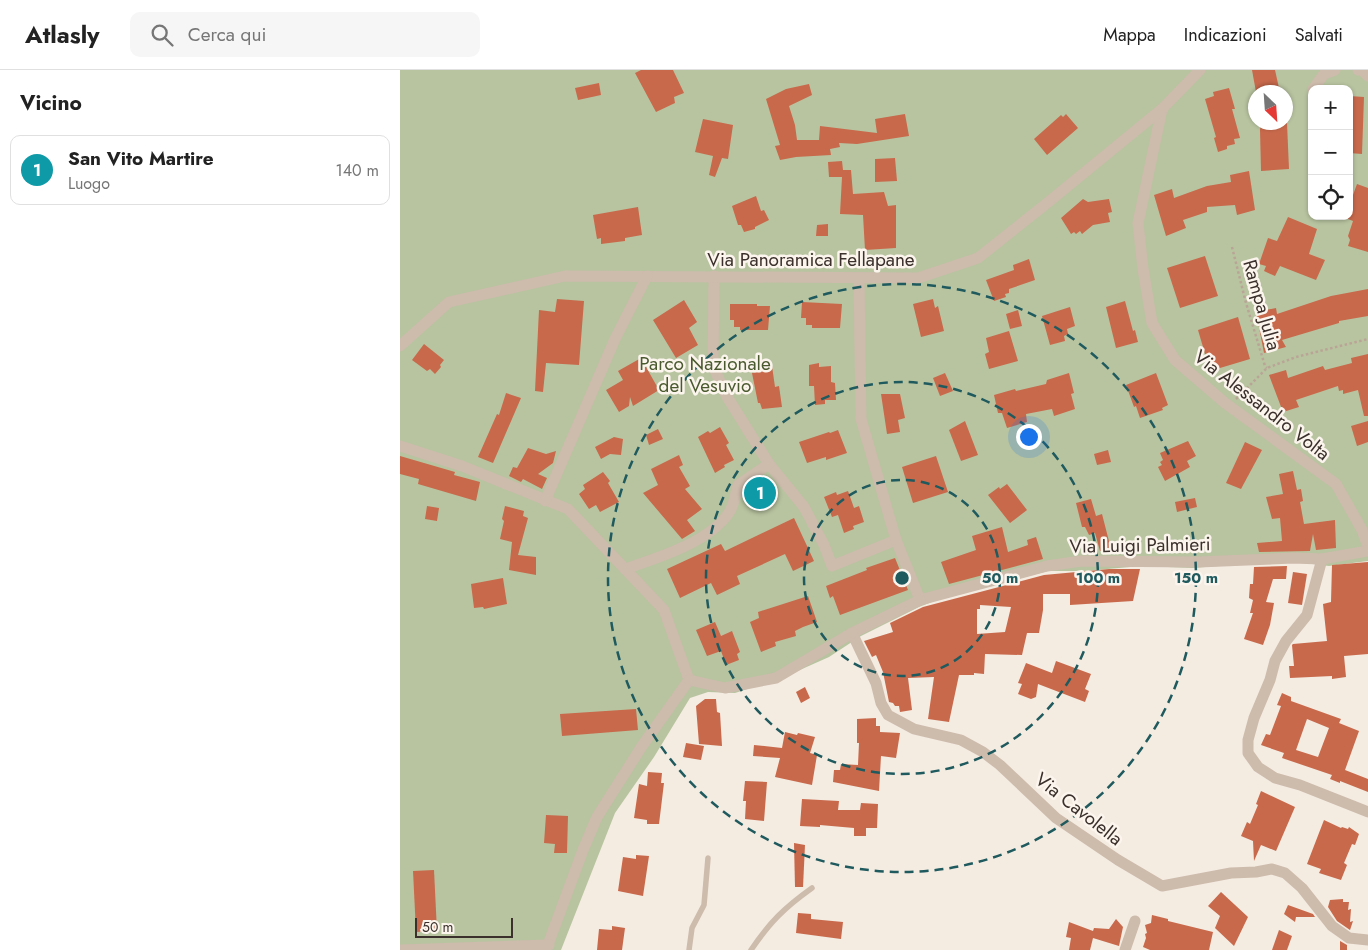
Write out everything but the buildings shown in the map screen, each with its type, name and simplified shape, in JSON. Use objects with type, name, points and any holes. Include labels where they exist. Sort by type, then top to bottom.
[{"type":"street","name":"Via Panoramica Fellapane","points":[[400,346],[449,302],[565,276],[918,278],[978,258],[1162,109],[1200,70]]},
{"type":"street","points":[[1317,85],[1324,74],[1334,70]]},
{"type":"street","points":[[1358,70],[1362,70],[1368,76]]},
{"type":"street","name":"Via Alessandro Volta","points":[[1162,109],[1138,223],[1152,323],[1175,360],[1231,408],[1336,484],[1362,530],[1368,547]]},
{"type":"street","points":[[544,500],[615,339],[647,276]]},
{"type":"street","points":[[714,276],[713,366],[726,395],[769,464],[804,508],[824,545],[832,566],[896,540]]},
{"type":"street","points":[[689,680],[724,688],[776,678],[852,633],[920,600],[896,540],[861,419],[859,278]]},
{"type":"street","points":[[400,446],[462,466],[568,509],[664,610],[689,680]]},
{"type":"street","points":[[625,569],[674,552],[713,530],[730,511],[738,485],[769,464]]},
{"type":"street","name":"Via Luigi Palmieri","points":[[920,600],[1047,566],[1081,561],[1198,562],[1294,558],[1322,559],[1368,551]]},
{"type":"street","points":[[1322,559],[1307,615],[1286,641],[1275,661],[1270,680],[1254,718],[1248,740],[1248,753],[1258,767],[1275,778],[1308,788],[1368,812]]},
{"type":"street","name":"Via Cavolella","points":[[852,633],[876,683],[881,703],[888,715],[914,729],[961,740],[983,752],[1000,765],[1056,818],[1148,879],[1162,886],[1231,873],[1272,869],[1285,873],[1302,888],[1332,926],[1349,938],[1368,940]]},
{"type":"street","points":[[400,950],[548,947],[597,816],[642,746],[689,680]]},
{"type":"street","points":[[1125,950],[1135,920]]},
{"type":"lane","points":[[689,950],[692,928],[704,904],[708,858]]},
{"type":"lane","points":[[751,950],[765,929],[787,905],[812,888]]},
{"type":"path","name":"Rampa Julia","points":[[1232,247],[1246,304],[1267,368]]},
{"type":"path","points":[[1231,408],[1237,398],[1267,368],[1296,357],[1368,339]]},
{"type":"green space","name":"Parco Nazionale del Vesuvio","points":[[400,70],[1368,70],[1368,561],[1329,566],[1287,561],[1192,568],[1142,566],[1084,571],[1048,571],[937,600],[919,607],[861,636],[829,657],[784,677],[735,693],[708,692],[690,698],[654,757],[615,813],[561,950],[400,950]]},
{"type":"place","name":"San Vito Martire","points":[[760,493]]}]
